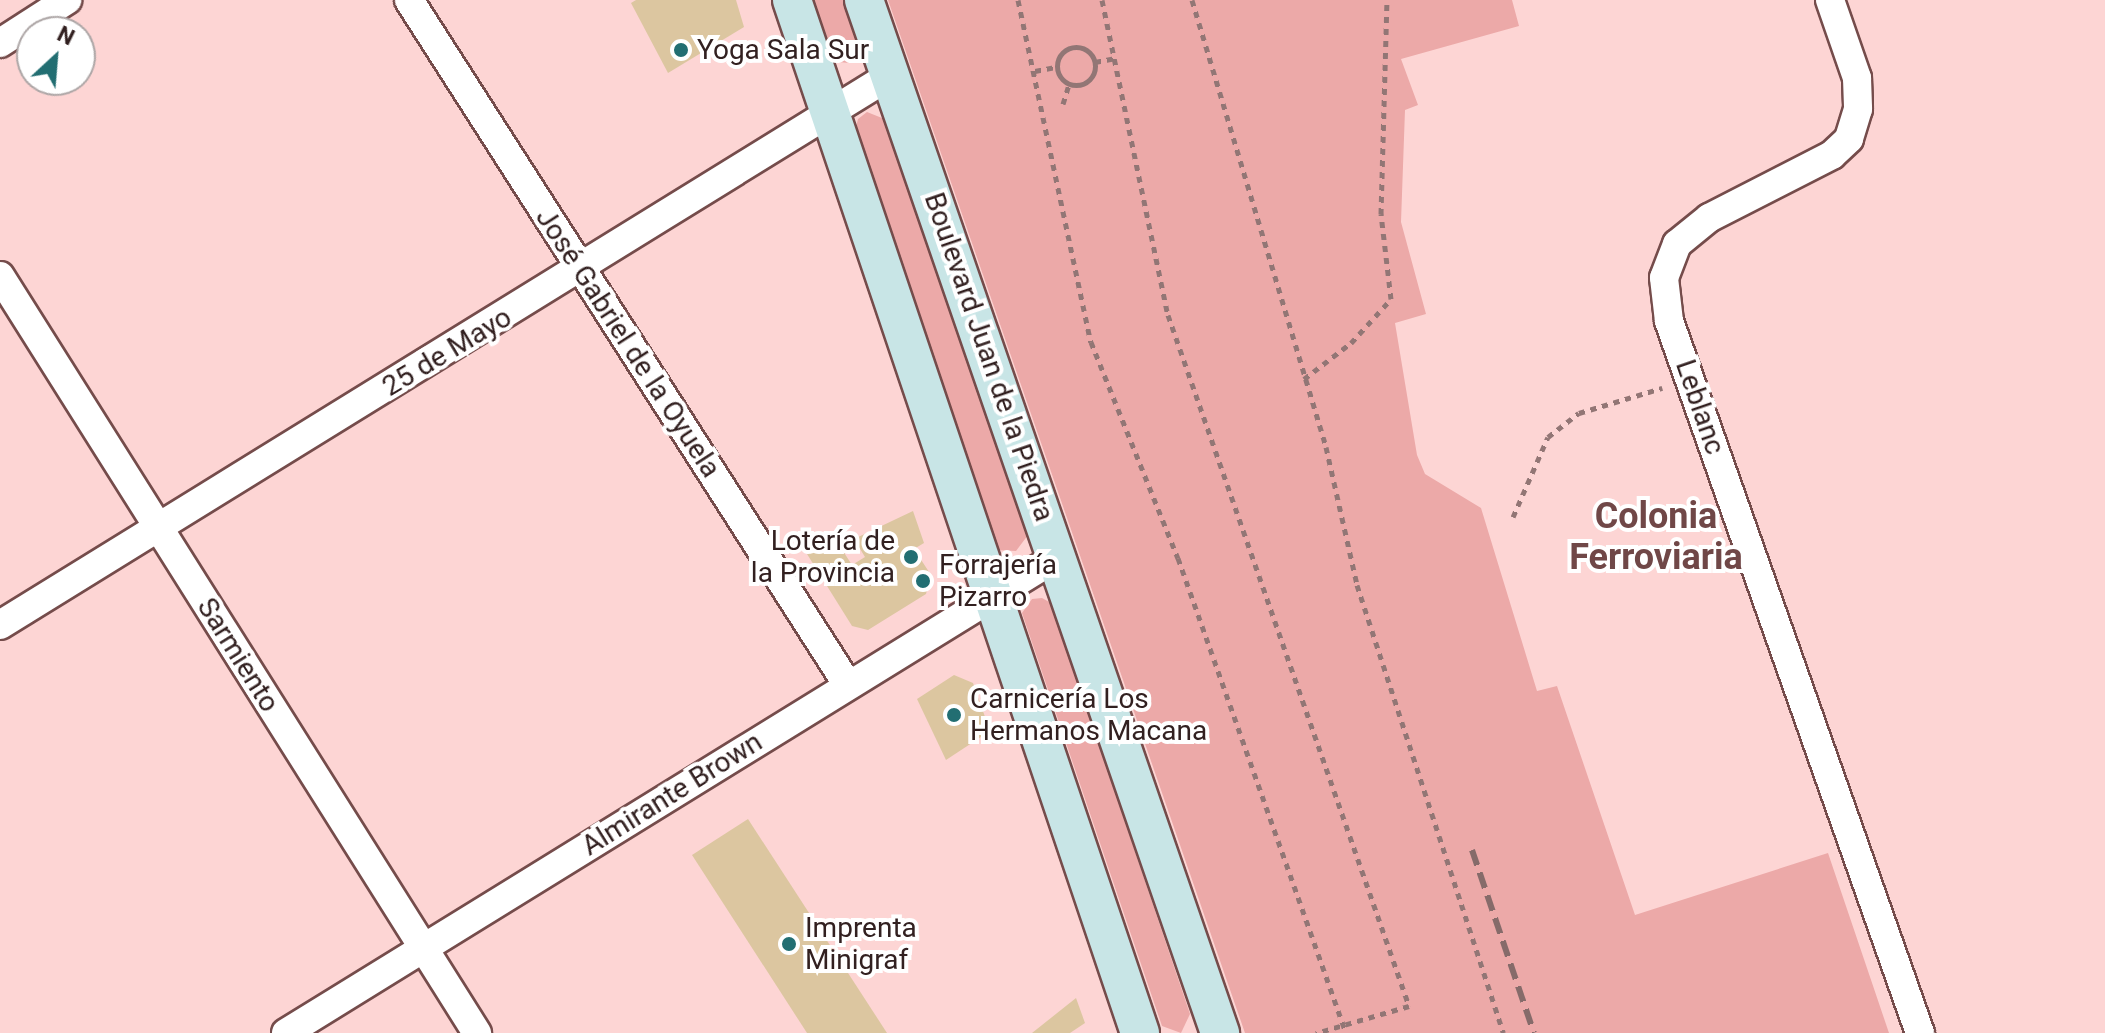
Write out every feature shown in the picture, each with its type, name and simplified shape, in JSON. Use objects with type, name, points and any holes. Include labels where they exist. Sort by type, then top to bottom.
[{"type":"main road","points":[[792,0],[1140,1033]]},
{"type":"main road","name":"Boulevard Juan de la Piedra","points":[[864,0],[1059,556],[1220,1033]]},
{"type":"street","points":[[0,43],[67,0]]},
{"type":"street","name":"José Gabriel de la Oyuela","points":[[409,0],[848,685]]},
{"type":"street","name":"Leblanc","points":[[1830,0],[1857,78],[1858,109],[1849,139],[1832,155],[1746,195],[1677,244],[1664,278],[1669,321],[1920,1033]]},
{"type":"street","name":"25 de Mayo","points":[[0,625],[582,270],[891,75]]},
{"type":"street","name":"Sarmiento","points":[[0,276],[477,1033]]},
{"type":"street","name":"Almirante Brown","points":[[286,1033],[991,594],[1059,556]]},
{"type":"path","points":[[1018,0],[1091,342],[1183,572],[1346,1033]]},
{"type":"path","points":[[1102,0],[1168,315],[1409,1006],[1316,1033]]},
{"type":"path","points":[[1192,0],[1326,447],[1357,585],[1503,1033]]},
{"type":"path","points":[[1304,379],[1351,343],[1391,299],[1381,214],[1387,0]]},
{"type":"path","points":[[1056,67],[1064,50],[1076,46],[1088,51],[1095,62]]},
{"type":"path","points":[[1095,62],[1115,58]]},
{"type":"path","points":[[1069,84],[1089,80],[1095,62]]},
{"type":"path","points":[[1035,71],[1056,67]]},
{"type":"path","points":[[1056,67],[1069,84]]},
{"type":"path","points":[[1063,104],[1069,84]]},
{"type":"path","points":[[1513,517],[1548,437],[1579,413],[1690,380]]},
{"type":"shaded area","points":[[809,0],[846,0],[859,51],[850,63],[838,62],[826,50]]},
{"type":"shaded area","points":[[888,0],[1512,0],[1519,26],[1401,59],[1418,105],[1405,110],[1401,222],[1426,314],[1395,323],[1417,455],[1425,474],[1481,508],[1537,691],[1557,686],[1635,915],[1828,853],[1889,1033],[1245,1033]]},
{"type":"shaded area","points":[[867,112],[887,120],[1028,535],[1016,551],[997,550],[855,131],[858,119]]},
{"type":"shaded area","points":[[1042,598],[1051,603],[1190,1014],[1181,1033],[1162,1026],[1022,613],[1032,599]]},
{"type":"building","name":"Yoga Sala Sur","points":[[636,0],[736,0],[744,27],[668,73],[631,3]]},
{"type":"building","points":[[913,511],[924,543],[914,549],[931,575],[926,594],[868,630],[852,626],[807,554],[834,537],[852,565],[865,557],[854,539]]},
{"type":"building","name":"Carnicería Los Hermanos Macana","points":[[954,675],[973,683],[990,731],[946,760],[917,699]]},
{"type":"building","name":"Imprenta Minigraf","points":[[748,819],[887,1033],[807,1033],[692,855]]},
{"type":"building","points":[[1076,998],[1085,1023],[1070,1033],[1032,1033]]},
{"type":"railway","points":[[1472,850],[1534,1033]]},
{"type":"place","name":"Yoga Sala Sur","points":[[681,50]]},
{"type":"place","name":"Lotería de la Provincia","points":[[911,557]]},
{"type":"place","name":"Forrajería Pizarro","points":[[923,581]]},
{"type":"place","name":"Carnicería Los Hermanos Macana","points":[[954,715]]},
{"type":"place","name":"Imprenta Minigraf","points":[[789,944]]},
{"type":"district","name":"Colonia Ferroviaria","points":[[1656,536]]}]
